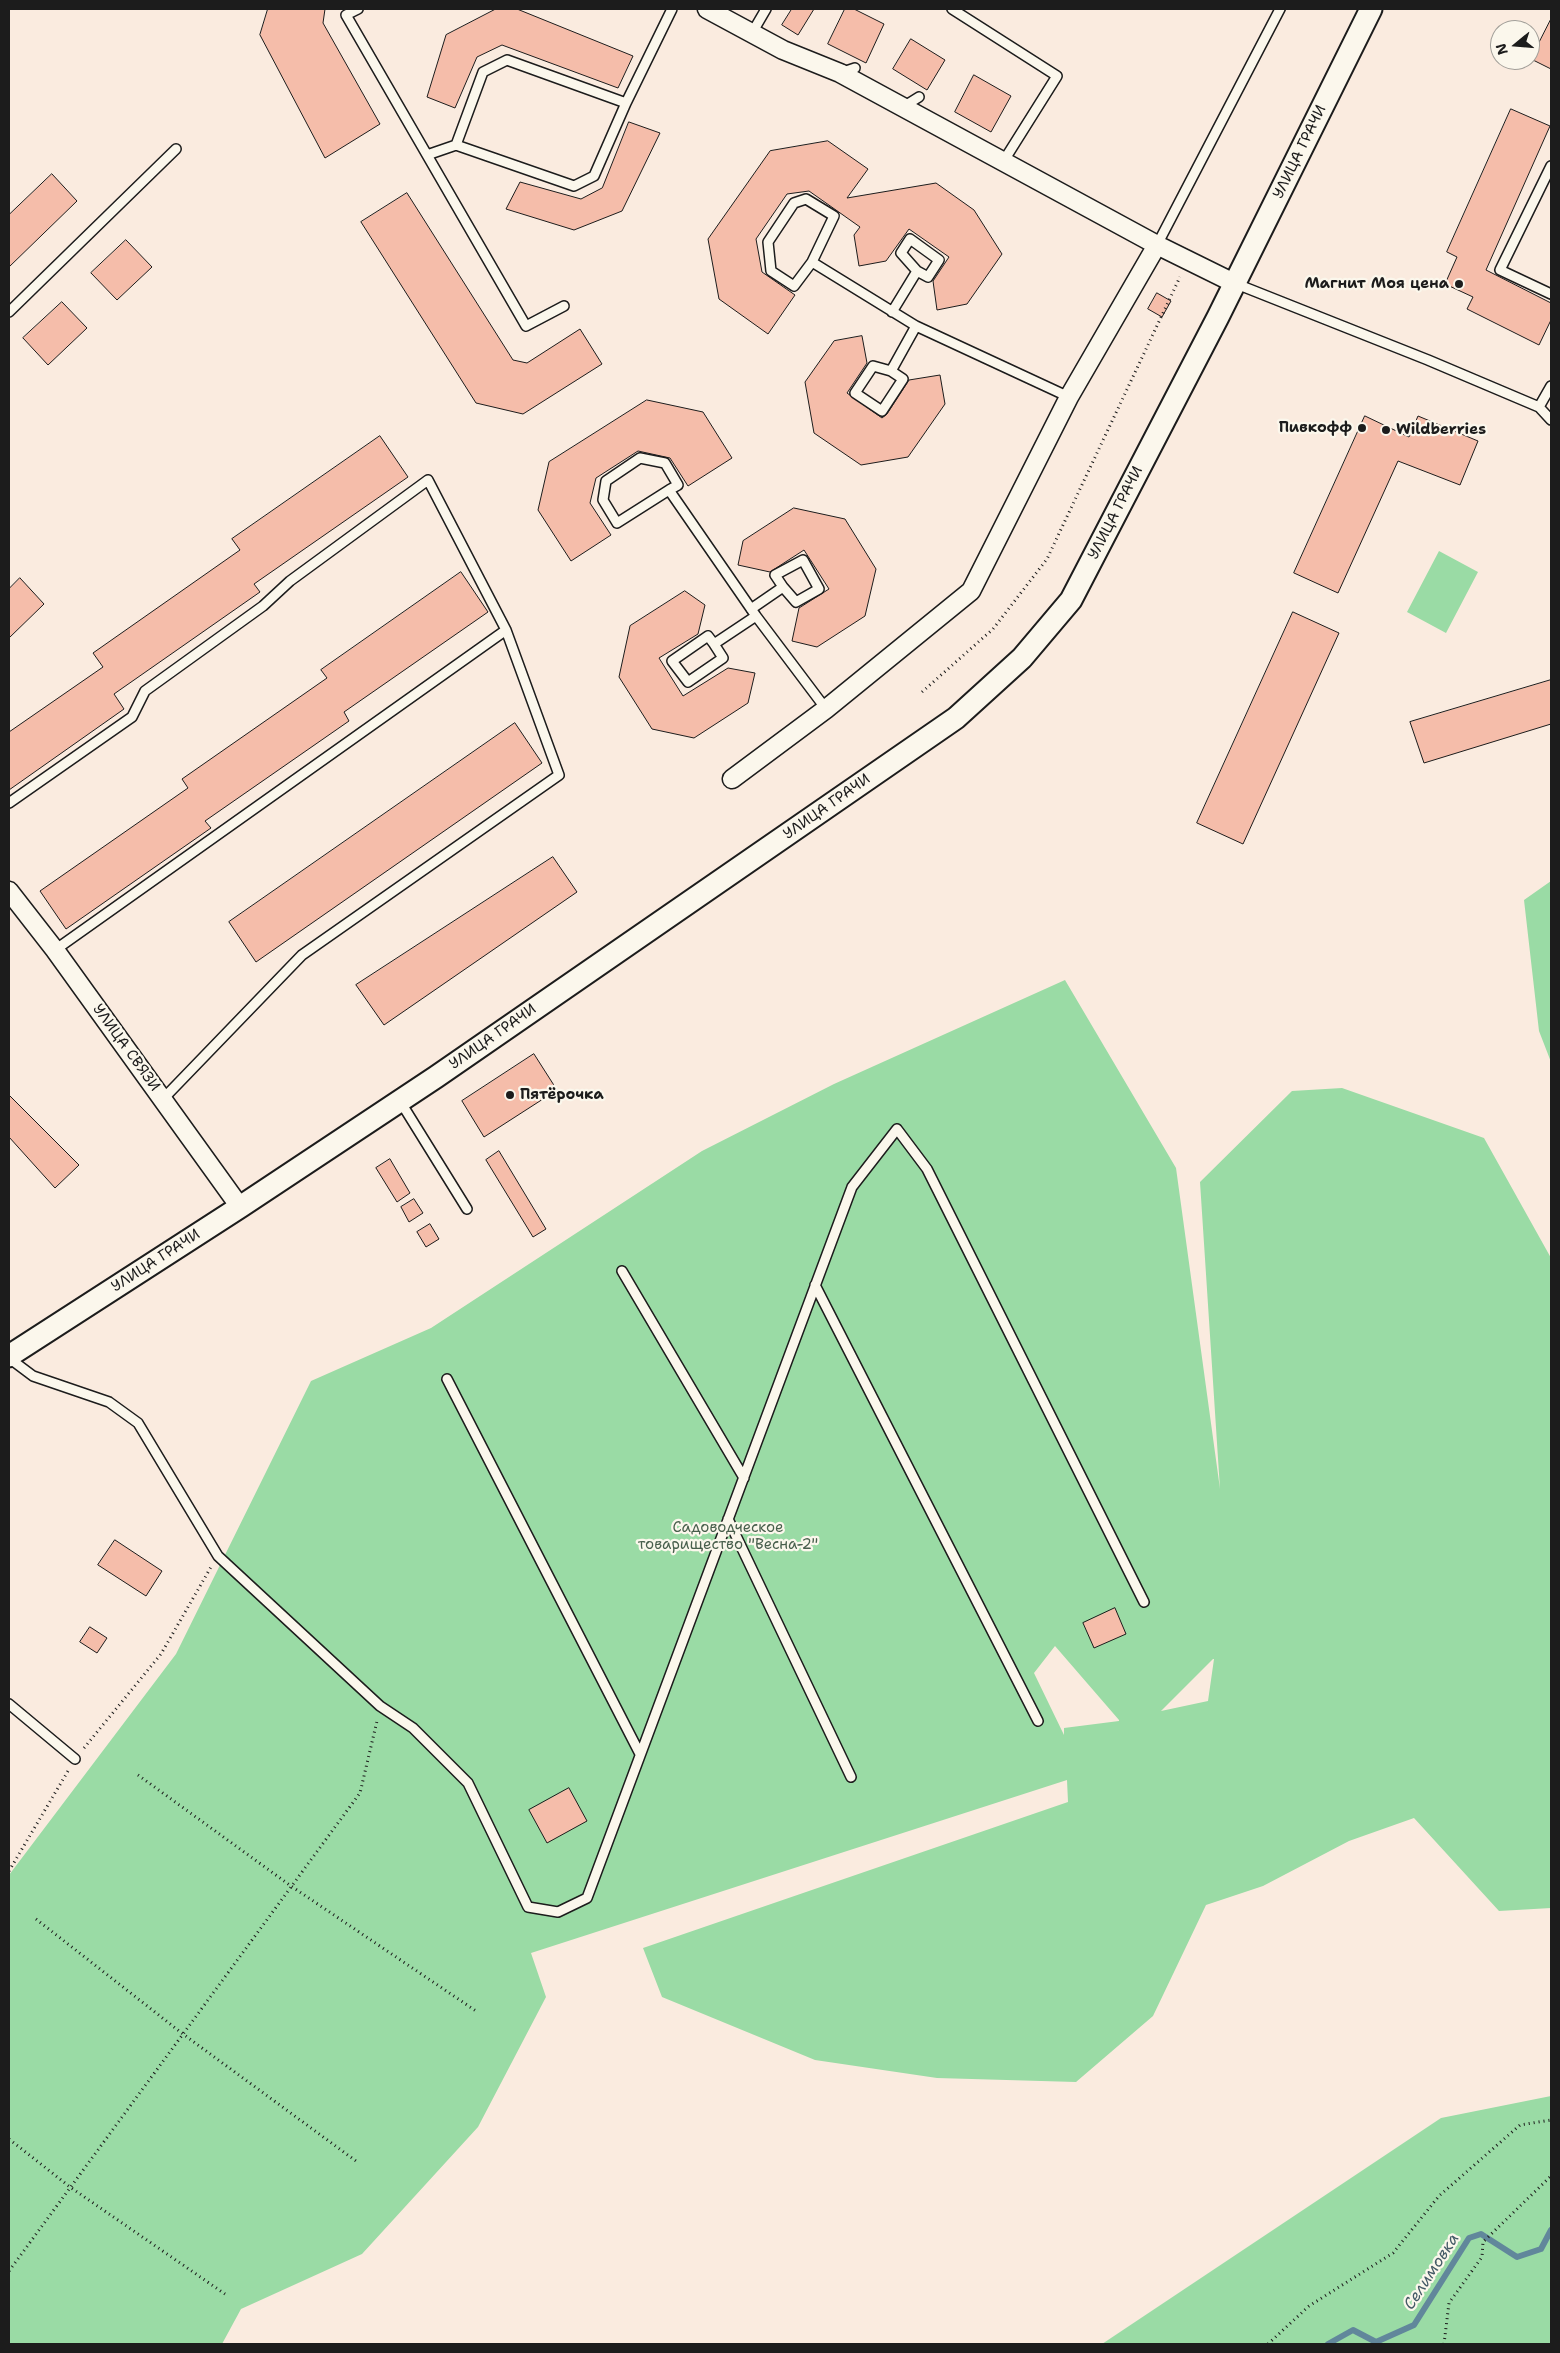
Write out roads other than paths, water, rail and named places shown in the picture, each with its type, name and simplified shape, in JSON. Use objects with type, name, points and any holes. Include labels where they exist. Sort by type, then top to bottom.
[{"type":"street","points":[[707,9],[752,33],[847,70],[903,107],[976,141],[1003,162],[1188,261],[1234,283]]},
{"type":"street","name":"УЛИЦА ГРАЧИ","points":[[9,1357],[240,1207],[400,1100],[956,718],[1022,658],[1071,600],[1234,283],[1370,9]]},
{"type":"street","points":[[732,779],[826,709],[971,590],[1069,397],[1158,245]]},
{"type":"street","name":"УЛИЦА СВЯЗИ","points":[[9,892],[55,950],[240,1207]]},
{"type":"lane","points":[[358,9],[346,15],[526,326],[564,306]]},
{"type":"lane","points":[[427,154],[456,145],[574,186],[594,176],[626,103],[672,9]]},
{"type":"lane","points":[[752,33],[766,9]]},
{"type":"lane","points":[[952,9],[1057,76],[1003,162]]},
{"type":"lane","points":[[1158,245],[1280,9]]},
{"type":"lane","points":[[456,145],[483,72],[507,60],[626,103]]},
{"type":"lane","points":[[903,107],[919,97]]},
{"type":"lane","points":[[9,312],[176,149]]},
{"type":"lane","points":[[1551,166],[1500,270],[1551,294]]},
{"type":"lane","points":[[806,199],[834,216],[812,262],[794,286],[771,270],[768,242],[794,203],[806,199]]},
{"type":"lane","points":[[812,262],[916,326],[1069,397]]},
{"type":"lane","points":[[892,312],[917,271]]},
{"type":"lane","points":[[1234,283],[1428,360],[1539,407],[1551,420]]},
{"type":"lane","points":[[891,371],[916,326]]},
{"type":"lane","points":[[873,366],[891,371],[903,379],[882,411],[855,393],[873,366]]},
{"type":"lane","points":[[1539,407],[1551,386]]},
{"type":"lane","points":[[640,458],[665,463],[678,485],[669,490],[617,523],[603,500],[606,480],[640,458]]},
{"type":"lane","points":[[9,803],[132,717],[146,691],[263,606],[290,581],[428,480],[506,630],[559,775],[302,955],[163,1100]]},
{"type":"lane","points":[[669,490],[753,612],[826,709]]},
{"type":"lane","points":[[803,560],[819,589],[796,602],[783,587],[775,575],[803,560]]},
{"type":"lane","points":[[714,644],[783,587]]},
{"type":"lane","points":[[55,950],[506,630]]},
{"type":"lane","points":[[708,636],[714,644],[723,658],[688,682],[672,661],[708,636]]},
{"type":"lane","points":[[400,1100],[468,1209]]},
{"type":"lane","points":[[9,1357],[33,1376],[109,1402],[138,1423],[218,1556],[380,1706],[413,1728],[468,1783],[528,1907],[558,1912],[587,1898],[852,1187],[897,1128],[926,1168],[1144,1602]]},
{"type":"lane","points":[[622,1271],[744,1478]]},
{"type":"lane","points":[[815,1285],[1038,1721]]},
{"type":"lane","points":[[447,1379],[640,1754]]},
{"type":"lane","points":[[728,1519],[851,1777]]},
{"type":"lane","points":[[9,1704],[75,1759]]},
{"type":"waterway","name":"Селимовка","points":[[1328,2344],[1353,2330],[1376,2342],[1414,2325],[1469,2238],[1481,2234],[1517,2257],[1541,2249],[1551,2230]]},
{"type":"place","name":"Магнит Моя цена","points":[[1459,284]]},
{"type":"place","name":"Пивкофф","points":[[1362,428]]},
{"type":"place","name":"Wildberries","points":[[1386,430]]},
{"type":"place","name":"Пятёрочка","points":[[510,1095]]},
{"type":"park label","name":"Садоводческое товарищество \"Весна-2\"","points":[[728,1536]]}]
